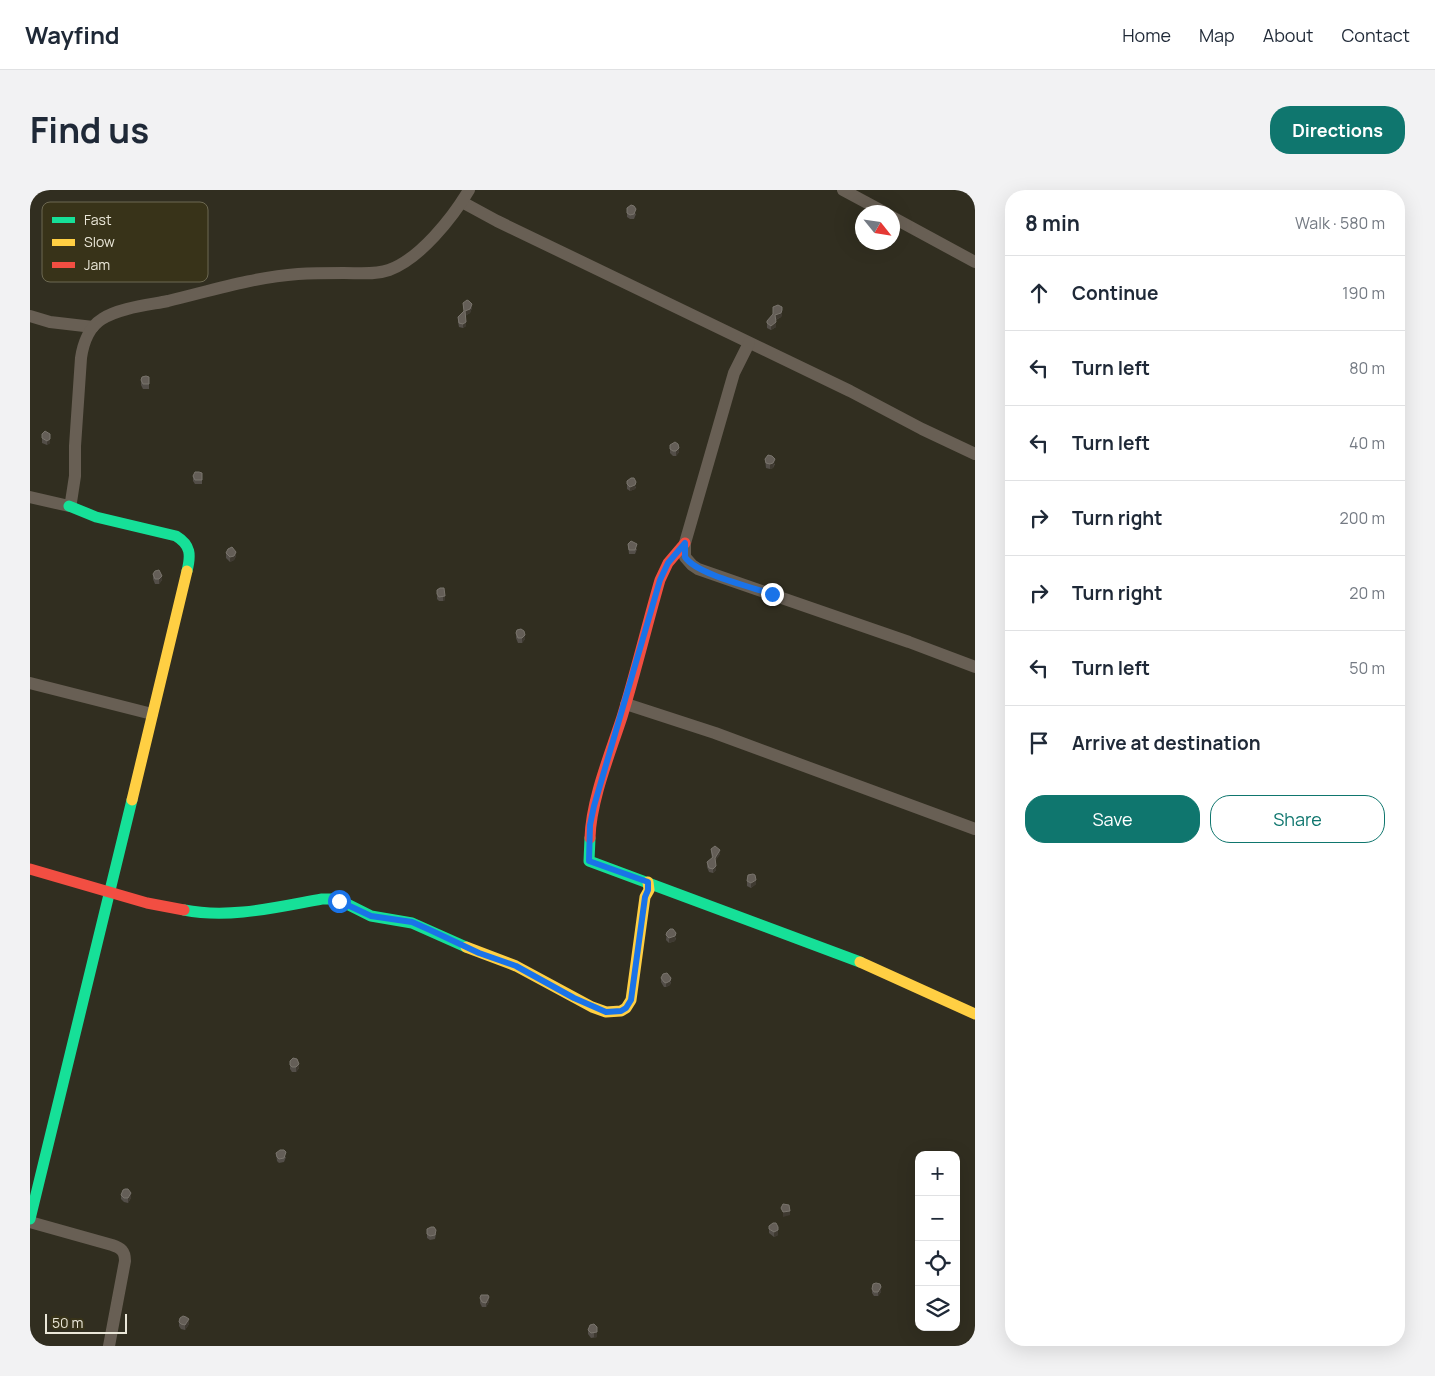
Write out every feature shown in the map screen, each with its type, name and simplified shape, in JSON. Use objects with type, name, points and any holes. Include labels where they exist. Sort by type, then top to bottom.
[{"type":"street","points":[[69,506],[74,491],[75,446],[82,348],[93,327],[102,319],[124,310],[296,274],[376,273],[391,269],[408,259],[428,242],[462,202],[469,190]]},
{"type":"street","points":[[843,190],[871,205]]},
{"type":"street","points":[[462,202],[505,225],[749,342],[975,454]]},
{"type":"street","points":[[900,221],[975,262]]},
{"type":"street","points":[[30,316],[50,322],[93,327]]},
{"type":"street","points":[[749,342],[734,373],[685,543],[685,557],[698,569],[975,667]]},
{"type":"street","points":[[30,499],[69,506],[96,517],[176,536],[187,543],[190,548],[190,559],[30,1221],[112,1245],[124,1252],[125,1261],[109,1346]]},
{"type":"street","points":[[685,543],[668,563],[660,580],[626,704],[594,806],[590,825],[589,861],[856,960],[975,1014]]},
{"type":"street","points":[[30,683],[152,714]]},
{"type":"street","points":[[626,704],[716,733],[975,828]]},
{"type":"street","points":[[30,869],[147,903],[203,914],[225,914],[271,909],[322,899],[339,901],[371,916],[412,922],[479,953],[516,966],[592,1007],[611,1012],[621,1011],[626,1008],[631,1000],[648,882]]},
{"type":"building","points":[[631,205],[636,209],[634,214],[630,215],[627,213],[627,208]]},
{"type":"building","points":[[467,300],[472,304],[470,309],[465,311],[466,322],[463,324],[459,323],[458,317],[464,311],[463,303]]},
{"type":"building","points":[[778,305],[782,307],[781,313],[775,315],[776,322],[771,326],[767,321],[773,314],[773,307]]},
{"type":"building","points":[[142,377],[149,377],[149,384],[143,384]]},
{"type":"building","points":[[45,431],[50,434],[50,439],[47,441],[42,438],[42,434]]},
{"type":"building","points":[[675,442],[679,448],[673,451],[670,449],[670,445]]},
{"type":"building","points":[[768,455],[775,459],[773,463],[766,463],[765,459]]},
{"type":"building","points":[[195,472],[202,473],[202,480],[195,480],[193,476]]},
{"type":"building","points":[[634,478],[636,482],[635,485],[630,487],[627,481]]},
{"type":"building","points":[[631,541],[637,544],[635,550],[629,550],[628,544]]},
{"type":"building","points":[[232,547],[236,552],[234,556],[230,557],[226,553]]},
{"type":"building","points":[[159,570],[162,576],[159,579],[155,579],[153,574]]},
{"type":"building","points":[[444,588],[445,596],[439,597],[437,594],[437,590]]},
{"type":"building","points":[[521,629],[525,635],[522,638],[518,638],[517,630]]},
{"type":"building","points":[[715,846],[720,850],[715,858],[716,866],[713,869],[709,868],[707,862],[713,857],[711,849]]},
{"type":"building","points":[[753,874],[756,880],[751,883],[747,881],[748,875]]},
{"type":"building","points":[[670,929],[673,929],[676,933],[675,936],[669,938],[666,935]]},
{"type":"building","points":[[667,973],[671,978],[666,983],[661,978],[663,974]]},
{"type":"building","points":[[293,1058],[297,1059],[299,1064],[296,1067],[290,1065],[290,1061]]},
{"type":"building","points":[[280,1150],[286,1152],[284,1158],[279,1159],[276,1153]]},
{"type":"building","points":[[125,1189],[128,1189],[131,1193],[128,1198],[124,1198],[121,1195]]},
{"type":"building","points":[[783,1204],[789,1205],[790,1211],[783,1212],[781,1208]]},
{"type":"building","points":[[776,1223],[778,1227],[778,1230],[774,1232],[769,1229],[769,1226]]},
{"type":"building","points":[[434,1227],[436,1230],[435,1235],[430,1236],[427,1234],[427,1229]]},
{"type":"building","points":[[873,1284],[880,1284],[881,1287],[878,1292],[874,1292],[872,1289]]},
{"type":"building","points":[[481,1295],[488,1295],[486,1303],[482,1302]]},
{"type":"building","points":[[183,1316],[189,1319],[185,1325],[179,1322]]},
{"type":"building","points":[[594,1324],[597,1327],[597,1332],[591,1333],[588,1330],[590,1325]]},
{"type":"traffic: fast","points":[[69,506],[96,517],[176,536],[185,543],[189,551],[187,571]]},
{"type":"traffic: fast","points":[[30,1219],[132,800]]},
{"type":"traffic: fast","points":[[590,838],[589,861],[860,962]]},
{"type":"traffic: fast","points":[[184,910],[236,913],[331,899],[347,904],[371,916],[412,923],[466,947]]},
{"type":"traffic: slow","points":[[132,800],[187,571]]},
{"type":"traffic: slow","points":[[466,947],[516,966],[592,1007],[606,1012],[621,1011],[626,1008],[631,1000],[645,897],[649,890],[648,882]]},
{"type":"traffic: slow","points":[[860,962],[975,1014]]},
{"type":"traffic: jam","points":[[590,838],[597,793],[622,717],[660,580],[668,563],[685,543]]},
{"type":"traffic: jam","points":[[30,869],[147,903],[184,910]]},
{"type":"route","points":[[339,901],[371,916],[412,922],[479,953],[516,966],[592,1007],[606,1012],[621,1011],[626,1008],[631,1000],[648,882],[589,861],[590,825],[660,580],[668,563],[685,543],[685,557],[698,569],[772,594]]}]
